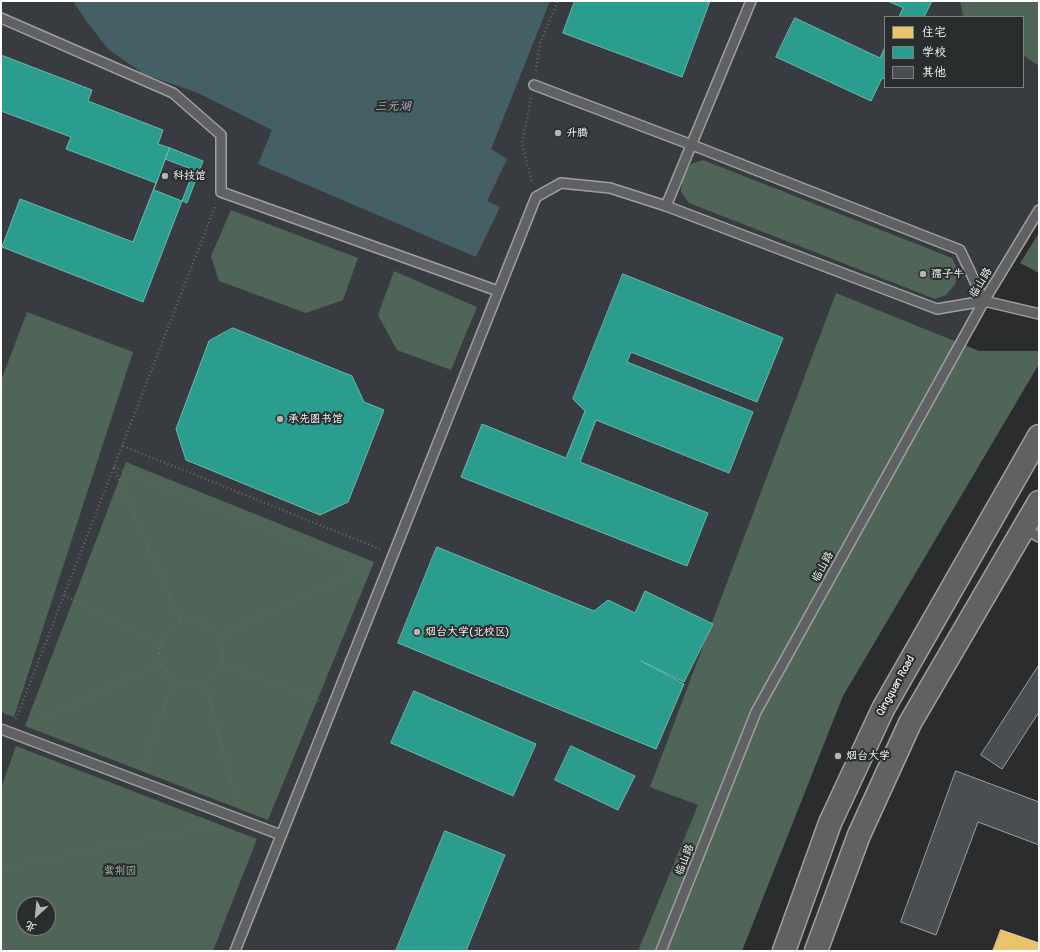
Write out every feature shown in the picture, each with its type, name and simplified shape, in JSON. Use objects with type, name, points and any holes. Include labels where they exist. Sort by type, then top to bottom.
[{"type":"main road","name":"Qingquan Road","points":[[784,951],[830,823],[882,709],[1039,436]]},
{"type":"main road","points":[[816,951],[859,835],[910,723],[1011,549],[1033,530],[1039,502]]},
{"type":"lane","points":[[666,206],[751,1]]},
{"type":"lane","points":[[1,18],[172,93],[221,135],[221,192],[498,291]]},
{"type":"lane","points":[[534,85],[960,250],[984,300]]},
{"type":"lane","points":[[235,951],[536,197],[562,183],[610,188],[666,206],[937,309],[984,300],[1039,314]]},
{"type":"lane","name":"临山路","points":[[662,951],[756,712],[984,300],[1039,210]]},
{"type":"lane","points":[[1,729],[281,836]]},
{"type":"path","points":[[11,733],[221,192]]},
{"type":"path","points":[[122,446],[393,554]]},
{"type":"path","points":[[114,467],[364,568]]},
{"type":"path","points":[[114,467],[181,623]]},
{"type":"path","points":[[218,636],[393,554]]},
{"type":"path","points":[[64,595],[161,644]]},
{"type":"path","points":[[191,621],[202,623],[211,628],[218,636],[223,646],[223,657],[220,667],[213,676],[204,682],[194,685],[184,684],[174,680],[167,673],[162,664],[160,654],[161,644],[165,635],[172,628],[181,623],[191,621]]},
{"type":"path","points":[[221,663],[333,706]]},
{"type":"path","points":[[11,733],[162,664]]},
{"type":"path","points":[[137,781],[174,680]]},
{"type":"path","points":[[1,868],[242,820],[204,682]]},
{"type":"shaded area","name":"烟台大学(北校区)","points":[[1,1],[1039,1],[1039,223],[954,361],[691,951],[1,951]]},
{"type":"green space","points":[[960,1],[1039,1],[1039,66],[1024,56],[1024,16],[963,15]]},
{"type":"green space","points":[[703,160],[952,258],[957,269],[956,283],[946,295],[935,299],[689,203],[681,192],[683,177],[691,164]]},
{"type":"green space","points":[[231,210],[358,258],[343,300],[306,313],[219,281],[211,256]]},
{"type":"green space","points":[[1039,233],[1039,273],[1020,263]]},
{"type":"green space","points":[[394,271],[477,307],[451,370],[397,350],[378,315]]},
{"type":"green space","points":[[836,293],[979,351],[1039,351],[1039,364],[843,696],[742,951],[638,951],[698,805],[650,787]]},
{"type":"green space","points":[[27,312],[133,352],[14,717],[1,712],[1,381]]},
{"type":"green space","points":[[126,462],[374,562],[268,820],[25,726]]},
{"type":"green space","name":"紫荆园","points":[[16,746],[257,839],[213,951],[1,951],[1,788]]},
{"type":"water","name":"三元湖","points":[[73,1],[550,1],[491,149],[507,159],[487,201],[500,207],[476,257],[258,164],[272,130],[198,93],[144,74],[108,49]]},
{"type":"building: 住宅","points":[[1001,930],[1039,943],[1039,951],[993,951]]},
{"type":"building: 学校","points":[[575,1],[710,1],[682,77],[563,33]]},
{"type":"building: 学校","points":[[888,1],[932,1],[924,16],[899,16],[903,8]]},
{"type":"building: 学校","points":[[795,18],[880,58],[884,49],[884,79],[882,78],[871,101],[776,57]]},
{"type":"building: 学校","name":"科技馆","points":[[1,55],[92,90],[88,101],[163,130],[158,144],[170,148],[165,159],[194,170],[143,302],[2,247],[20,199],[133,242],[156,183],[66,149],[71,137],[1,111]]},
{"type":"building: 学校","points":[[170,148],[203,161],[187,203],[154,190]]},
{"type":"building: 学校","points":[[623,274],[783,338],[757,402],[631,352],[627,362],[753,412],[729,473],[596,420],[580,462],[708,513],[687,566],[461,477],[482,424],[566,458],[585,411],[573,399]]},
{"type":"building: 学校","name":"承先图书馆","points":[[233,328],[352,376],[364,402],[384,410],[348,502],[320,515],[186,460],[176,429],[209,341]]},
{"type":"building: 学校","points":[[437,547],[594,611],[608,600],[635,613],[645,591],[713,624],[684,682],[641,661],[684,684],[656,749],[398,643]]},
{"type":"building: 学校","points":[[414,691],[536,744],[513,796],[391,743]]},
{"type":"building: 学校","points":[[571,746],[635,776],[618,810],[555,780]]},
{"type":"building: 学校","points":[[445,831],[505,855],[466,951],[396,951]]},
{"type":"building: 其他","points":[[1039,665],[1039,712],[1002,769],[981,755]]},
{"type":"building: 其他","points":[[956,771],[1039,802],[1039,845],[978,822],[936,935],[901,922]]},
{"type":"place","name":"升腾","points":[[558,133]]},
{"type":"place","name":"科技馆","points":[[165,176]]},
{"type":"place","name":"孺子牛","points":[[923,274]]},
{"type":"place","name":"承先图书馆","points":[[280,419]]},
{"type":"place","name":"烟台大学(北校区)","points":[[417,632]]},
{"type":"place","name":"烟台大学","points":[[838,756]]}]
